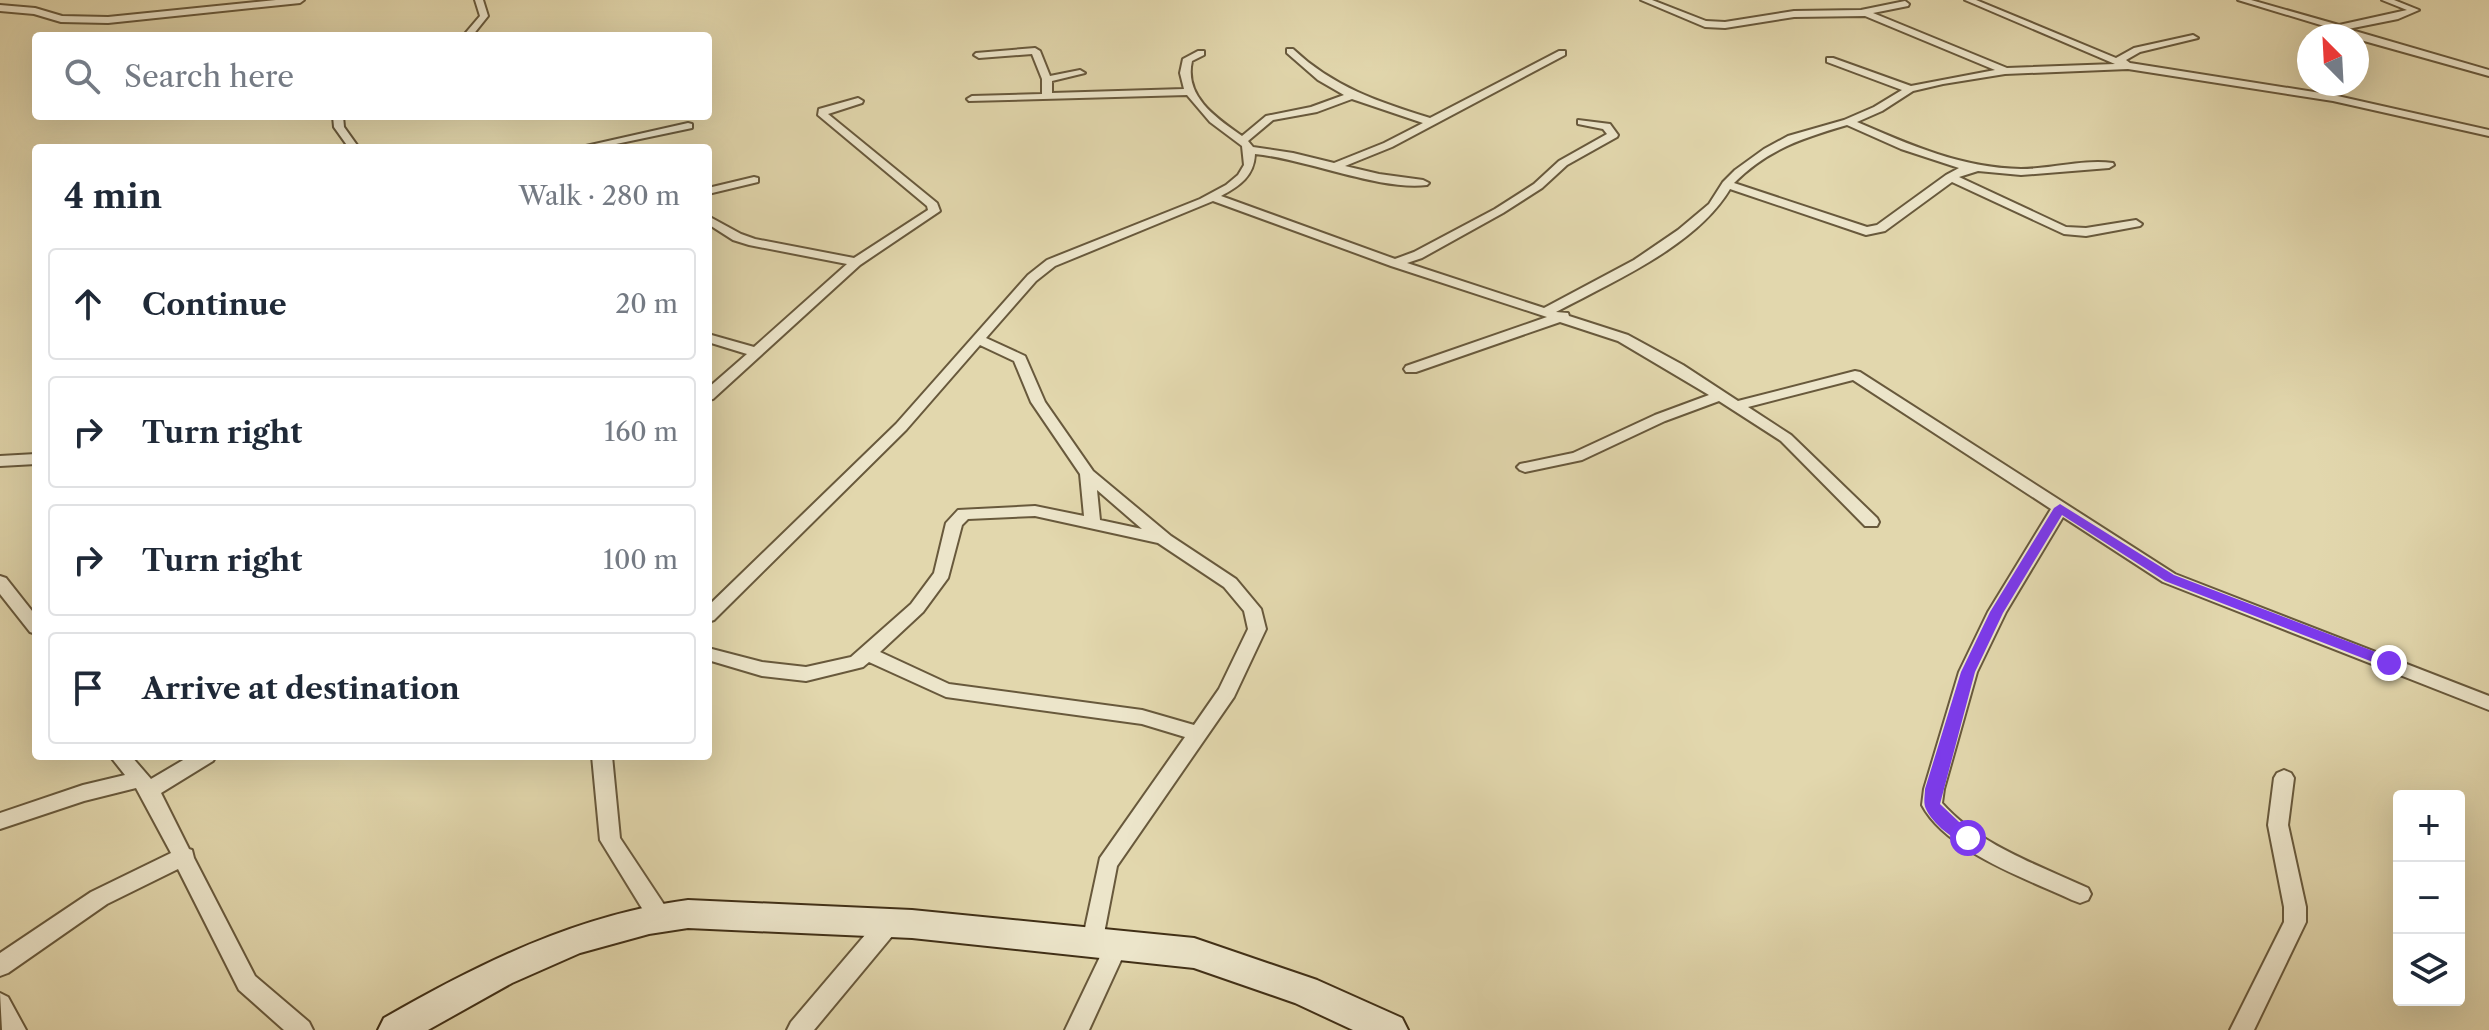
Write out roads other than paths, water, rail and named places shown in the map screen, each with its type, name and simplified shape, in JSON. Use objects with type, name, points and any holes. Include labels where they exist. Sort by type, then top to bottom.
[{"type":"main road","points":[[396,1030],[445,1001],[580,936],[659,916],[688,914],[890,922],[1194,953],[1305,991],[1390,1030]]},
{"type":"street","points":[[0,8],[35,11],[61,19],[108,20],[300,0]]},
{"type":"street","points":[[470,32],[484,16],[479,0]]},
{"type":"street","points":[[1645,0],[1705,24],[1725,25],[1794,14],[1866,13],[2005,71]]},
{"type":"street","points":[[1969,0],[2128,66]]},
{"type":"street","points":[[2242,0],[2325,24]]},
{"type":"street","points":[[2359,24],[2415,10],[2386,0]]},
{"type":"street","points":[[1855,14],[1905,4]]},
{"type":"street","points":[[2128,66],[2120,59],[2137,50],[2193,38]]},
{"type":"street","points":[[2369,39],[2489,73]]},
{"type":"street","points":[[979,55],[1035,51],[1047,79],[1047,95]]},
{"type":"street","points":[[1290,51],[1328,85],[1350,96],[1431,122]]},
{"type":"street","points":[[1201,53],[1188,59],[1185,65],[1184,73],[1191,92],[1202,112],[1246,146],[1381,179],[1423,183]]},
{"type":"street","points":[[1336,166],[1388,145],[1562,53]]},
{"type":"street","points":[[1830,60],[1910,89]]},
{"type":"street","points":[[1411,369],[1556,314],[1682,233],[1714,206],[1727,184],[1758,158],[1792,138],[1848,122],[1878,109],[1910,89],[2005,71],[2128,66],[2333,98],[2489,133]]},
{"type":"street","points":[[1047,79],[1080,73]]},
{"type":"street","points":[[972,99],[1191,92]]},
{"type":"street","points":[[712,612],[901,427],[1032,278],[1051,263],[1213,197],[1242,177],[1249,165],[1246,146],[1270,118],[1313,110],[1350,96]]},
{"type":"street","points":[[712,392],[856,262],[934,211],[933,205],[823,115],[823,111],[831,107],[858,101]]},
{"type":"street","points":[[338,120],[339,127],[351,144]]},
{"type":"street","points":[[1395,263],[1418,255],[1499,211],[1538,186],[1563,163],[1613,135],[1606,126],[1582,122]]},
{"type":"street","points":[[1848,122],[1950,163],[2064,230],[2086,232],[2136,224]]},
{"type":"street","points":[[601,144],[688,126]]},
{"type":"street","points":[[1727,184],[1866,231],[1881,228],[1961,172],[2021,172],[2109,165]]},
{"type":"street","points":[[712,190],[754,180]]},
{"type":"street","points":[[1213,197],[1395,263],[1623,338],[1786,438],[1871,522]]},
{"type":"street","points":[[712,221],[737,237],[753,242],[856,262]]},
{"type":"street","points":[[712,339],[756,352]]},
{"type":"street","points":[[979,340],[1020,359],[1038,402],[1088,474],[1165,540],[1230,583],[1252,609],[1257,629],[1227,692],[1107,864],[1105,944],[1077,1030]]},
{"type":"street","points":[[1735,406],[1855,375],[2169,578],[2489,703]]},
{"type":"street","points":[[1525,467],[1577,457],[1660,418],[1719,396]]},
{"type":"street","points":[[0,461],[32,456]]},
{"type":"street","points":[[1088,474],[1092,522]]},
{"type":"street","points":[[2060,508],[1997,612],[1968,672],[1932,805],[1948,824],[1968,838],[2080,894]]},
{"type":"street","points":[[712,655],[762,669],[806,674],[857,662],[917,608],[942,574],[954,523],[964,514],[1035,511],[1165,540]]},
{"type":"street","points":[[0,582],[32,623]]},
{"type":"street","points":[[868,654],[946,690],[1142,717],[1198,733]]},
{"type":"street","points":[[123,760],[144,785],[185,856],[247,983],[301,1030]]},
{"type":"street","points":[[0,821],[83,793],[144,785],[197,760]]},
{"type":"street","points":[[602,760],[610,840],[659,916]]},
{"type":"street","points":[[2242,1030],[2295,922],[2295,907],[2278,825],[2284,778]]},
{"type":"street","points":[[0,966],[99,898],[185,856]]},
{"type":"street","points":[[799,1030],[890,922]]},
{"type":"street","points":[[0,1004],[14,1030]]}]
